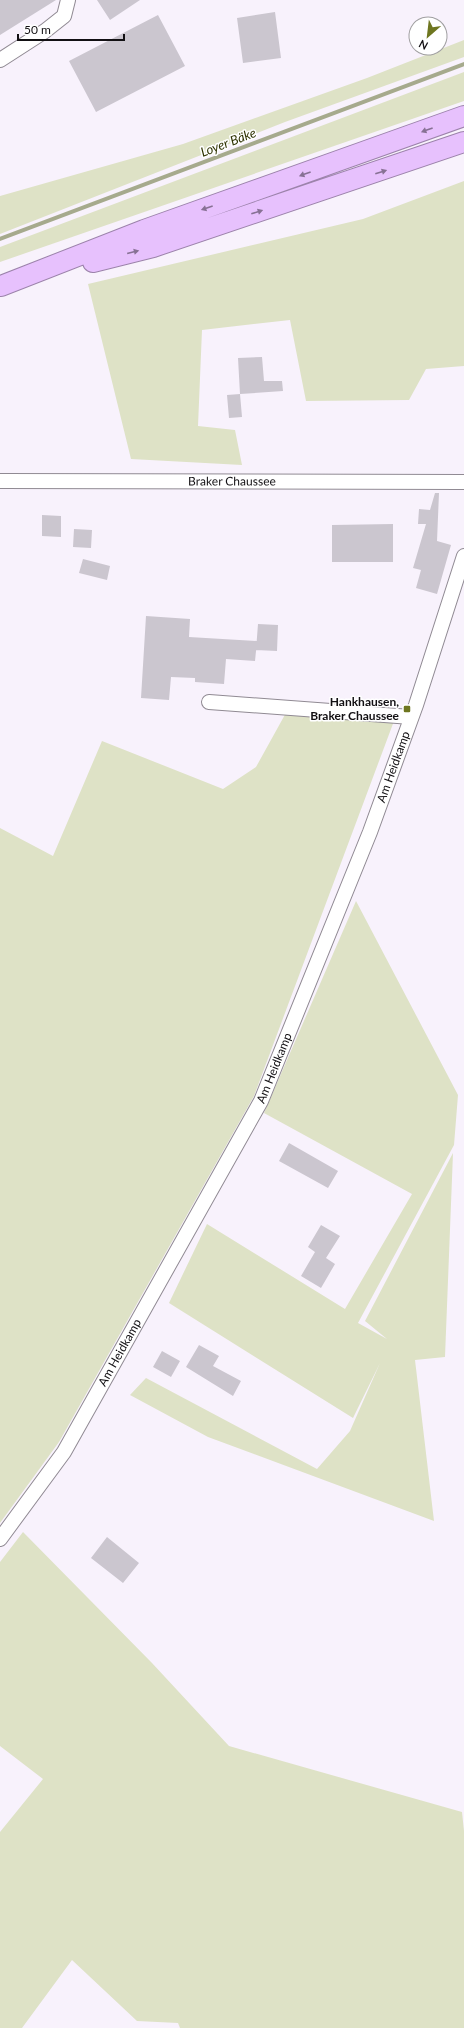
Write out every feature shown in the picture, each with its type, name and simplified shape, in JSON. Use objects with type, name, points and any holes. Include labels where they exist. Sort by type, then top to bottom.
[{"type":"highway","points":[[0,286],[144,230],[464,116]]},
{"type":"highway","points":[[0,286],[153,247],[464,142]]},
{"type":"street","points":[[0,60],[45,31],[64,16],[68,0]]},
{"type":"street","name":"Braker Chaussee","points":[[0,481],[464,482]]},
{"type":"street","name":"Am Heidkamp","points":[[0,1539],[64,1452],[261,1101],[351,879],[411,717],[445,618],[464,556]]},
{"type":"street","points":[[209,702],[411,717]]},
{"type":"green space","points":[[464,40],[464,57],[285,122],[0,234],[0,196],[183,144],[367,78],[423,56],[448,56],[448,46]]},
{"type":"green space","points":[[464,72],[464,101],[0,262],[0,247]]},
{"type":"green space","points":[[464,181],[464,366],[426,369],[409,400],[306,401],[290,320],[202,330],[198,426],[235,430],[242,465],[131,459],[88,284],[363,219]]},
{"type":"green space","points":[[287,711],[394,721],[254,1096],[59,1442],[0,1523],[0,828],[53,856],[102,741],[223,789],[256,767]]},
{"type":"green space","points":[[356,901],[458,1095],[454,1145],[358,1323],[387,1339],[365,1321],[453,1153],[445,1357],[415,1360],[434,1521],[208,1437],[130,1395],[146,1378],[317,1469],[350,1431],[380,1363],[353,1418],[169,1303],[207,1224],[345,1309],[412,1194],[264,1113]]},
{"type":"green space","points":[[23,1532],[152,1663],[229,1746],[462,1812],[464,1831],[464,2028],[180,2028],[178,2023],[137,2021],[72,1960],[22,2028],[0,2028],[0,1832],[43,1779],[0,1746],[0,1562]]},
{"type":"building","points":[[0,0],[56,0],[0,35]]},
{"type":"building","points":[[97,0],[140,0],[110,20]]},
{"type":"building","points":[[275,12],[281,58],[243,63],[237,18]]},
{"type":"building","points":[[158,15],[185,66],[96,112],[69,61]]},
{"type":"building","points":[[262,357],[264,381],[282,381],[283,391],[240,394],[238,358]]},
{"type":"building","points":[[240,394],[242,417],[229,418],[227,395]]},
{"type":"building","points":[[435,493],[439,493],[437,541],[451,545],[437,594],[416,588],[421,570],[413,568],[426,524],[418,524],[419,509],[430,510]]},
{"type":"building","points":[[42,515],[61,516],[61,537],[42,536]]},
{"type":"building","points":[[393,524],[393,562],[332,562],[332,525]]},
{"type":"building","points":[[74,529],[92,530],[91,548],[73,547]]},
{"type":"building","points":[[83,559],[110,566],[107,580],[79,573]]},
{"type":"building","points":[[146,616],[190,619],[189,637],[257,641],[255,661],[226,659],[224,684],[195,682],[195,678],[171,677],[169,700],[141,698]]},
{"type":"building","points":[[258,624],[278,625],[277,651],[256,650]]},
{"type":"building","points":[[289,1143],[338,1171],[328,1188],[279,1161]]},
{"type":"building","points":[[321,1225],[340,1236],[326,1258],[335,1264],[321,1288],[301,1276],[315,1252],[308,1247]]},
{"type":"building","points":[[199,1345],[219,1356],[213,1366],[241,1381],[233,1396],[186,1367]]},
{"type":"building","points":[[162,1351],[180,1361],[171,1377],[153,1367]]},
{"type":"building","points":[[107,1537],[139,1563],[123,1583],[91,1558]]},
{"type":"waterway","name":"Loyer Bäke","points":[[0,239],[464,64]]},
{"type":"place","name":"Hankhausen, Braker Chaussee","points":[[407,709]]}]
